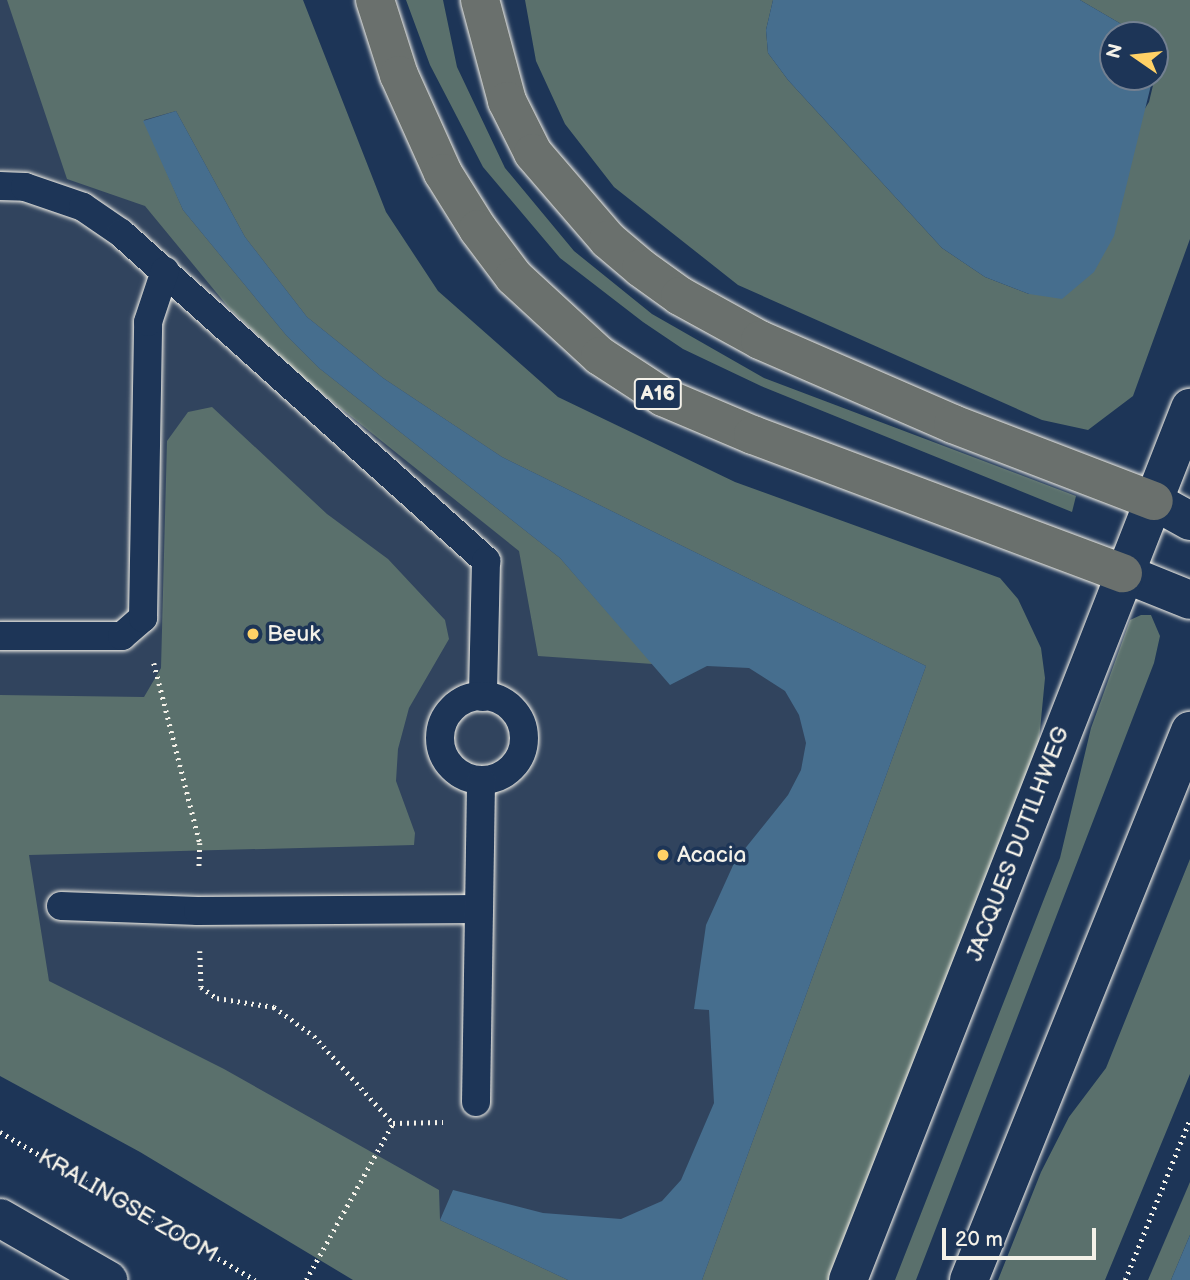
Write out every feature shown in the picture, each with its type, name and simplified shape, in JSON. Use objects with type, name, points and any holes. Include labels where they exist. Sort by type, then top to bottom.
[{"type":"highway","name":"A16","points":[[375,0],[398,75],[443,173],[478,229],[514,277],[600,356],[663,397],[753,435],[1123,573]]},
{"type":"highway","points":[[480,0],[507,101],[533,153],[565,195],[641,268],[680,296],[760,340],[953,424],[1154,502]]},
{"type":"main road","name":"JACQUES DUTILHWEG","points":[[848,1280],[1123,573],[1190,408]]},
{"type":"main road","points":[[1154,502],[1190,521]]},
{"type":"main road","points":[[1123,573],[1190,600]]},
{"type":"main road","points":[[969,1280],[1190,731]]},
{"type":"main road","points":[[0,1217],[108,1280]]},
{"type":"lane","points":[[0,186],[25,187],[83,207],[165,271],[265,367],[486,561],[483,696]]},
{"type":"lane","points":[[0,636],[122,636],[143,618],[148,322],[165,271]]},
{"type":"lane","points":[[483,696],[513,709],[522,723],[524,739],[511,769],[481,781],[452,768],[440,738],[453,708],[483,696]]},
{"type":"lane","points":[[476,1102],[481,781]]},
{"type":"lane","points":[[61,906],[198,911],[479,909]]},
{"type":"path","points":[[306,1280],[393,1123],[454,1122],[476,1102]]},
{"type":"path","points":[[1125,1280],[1190,1119]]},
{"type":"path","name":"KRALINGSE ZOOM","points":[[0,1132],[255,1280]]},
{"type":"shaded area","points":[[0,0],[161,0],[405,363],[987,652],[717,1280],[408,1280],[0,1068]]},
{"type":"shaded area","points":[[773,0],[1080,0],[1116,21],[1099,21],[1099,91],[1150,91],[1114,236],[1094,272],[1062,299],[1029,294],[985,277],[942,248],[788,80],[768,53],[766,30]]},
{"type":"shaded area","points":[[176,111],[245,237],[307,317],[383,378],[502,457],[926,666],[702,1280],[568,1280],[440,1220],[453,1190],[543,1213],[621,1219],[662,1201],[681,1180],[714,1103],[709,1010],[694,1009],[706,925],[735,861],[788,795],[801,770],[806,743],[799,715],[785,691],[749,668],[707,666],[670,685],[560,558],[319,368],[286,335],[183,210],[143,121]]},
{"type":"shaded area","points":[[1190,1235],[1190,1280],[1171,1280]]},
{"type":"green space","points":[[7,0],[303,0],[386,212],[438,291],[558,397],[735,482],[1000,578],[1018,599],[1041,648],[1045,678],[1036,772],[834,1280],[702,1280],[926,666],[502,457],[383,378],[307,317],[245,237],[176,111],[144,120],[183,210],[286,335],[319,368],[560,558],[653,664],[538,656],[519,551],[308,382],[229,308],[145,206],[67,179]]},
{"type":"green space","points":[[406,0],[443,0],[457,67],[505,168],[574,251],[652,314],[764,378],[1076,496],[1072,512],[761,386],[683,349],[643,322],[560,258],[483,167],[430,65]]},
{"type":"green space","points":[[525,0],[773,0],[766,30],[768,53],[788,80],[942,248],[985,277],[1029,294],[1149,102],[1152,91],[1169,91],[1169,21],[1116,21],[1080,0],[1190,0],[1190,239],[1133,396],[1088,430],[1042,420],[738,285],[614,187],[565,124],[536,61]]},
{"type":"green space","points":[[212,407],[327,514],[388,559],[445,620],[449,639],[409,708],[398,749],[396,781],[415,833],[414,845],[29,855],[49,981],[224,1069],[439,1190],[440,1220],[568,1280],[353,1280],[140,1152],[0,1076],[0,695],[144,697],[161,668],[167,441],[188,412]]},
{"type":"green space","points":[[1141,615],[1151,615],[1160,636],[1154,663],[916,1280],[895,1280],[1060,858],[1091,728],[1130,620]]},
{"type":"green space","points":[[1190,859],[1190,1074],[1105,1280],[998,1280],[1041,1172],[1069,1117],[1106,1068]]},
{"type":"green space","points":[[1190,1182],[1190,1235],[1171,1280],[1148,1280]]},
{"type":"place","name":"Beuk","points":[[253,634]]},
{"type":"place","name":"Acacia","points":[[663,855]]}]
